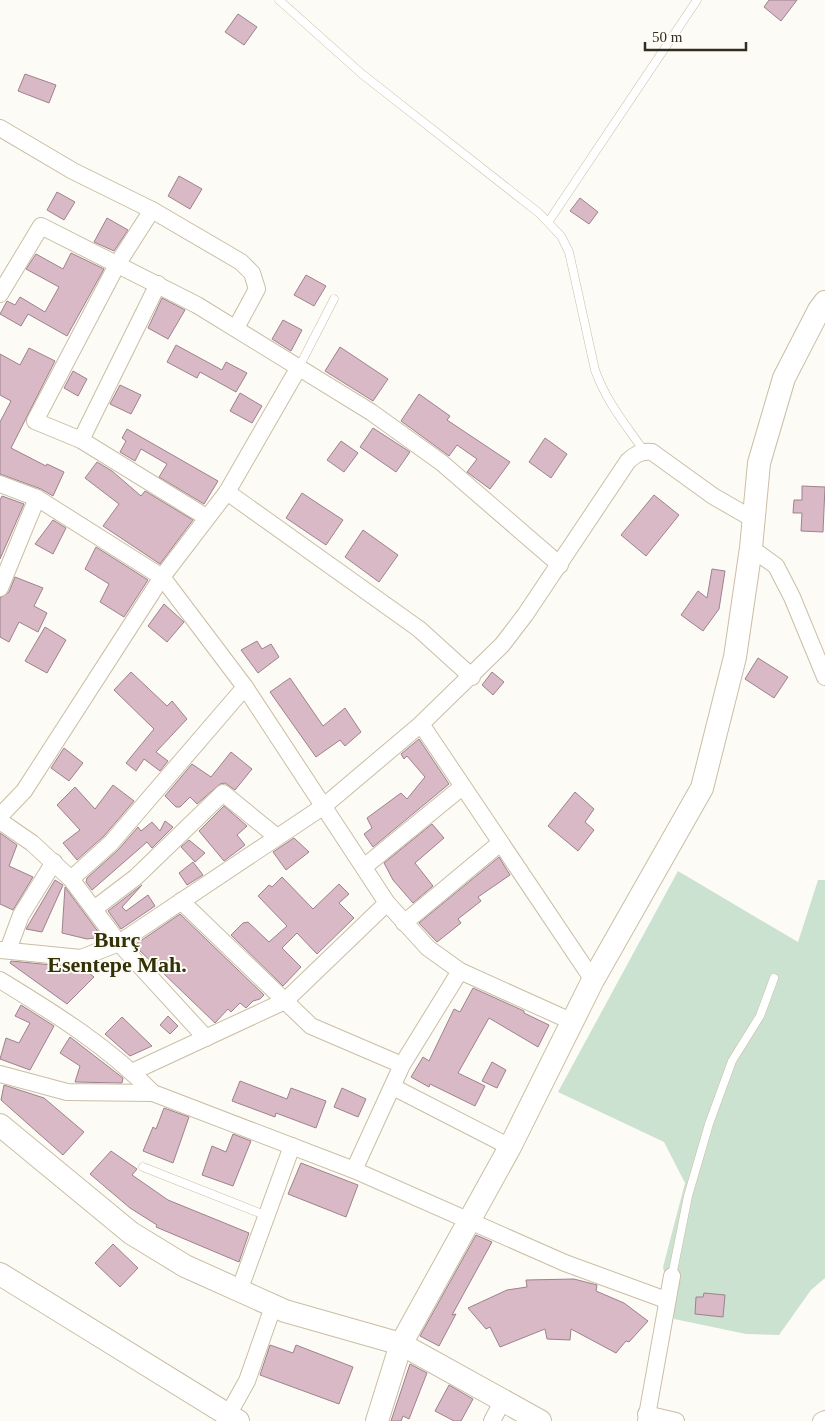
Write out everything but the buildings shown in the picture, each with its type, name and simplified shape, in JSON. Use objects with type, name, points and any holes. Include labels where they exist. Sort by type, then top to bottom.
[{"type":"street","points":[[0,128],[73,171],[152,210],[241,262],[252,273],[257,289],[236,328]]},
{"type":"street","points":[[152,210],[118,263],[35,421],[81,440],[206,518]]},
{"type":"street","points":[[0,294],[41,226],[118,263],[236,328],[371,412],[442,463],[560,565]]},
{"type":"street","points":[[81,440],[158,284]]},
{"type":"street","points":[[377,1421],[401,1344],[510,1147],[593,980],[702,788],[735,657],[751,548],[759,463],[784,378],[825,302]]},
{"type":"street","points":[[0,816],[24,791],[162,577],[227,492],[299,367]]},
{"type":"street","points":[[54,862],[22,915],[4,950],[80,958],[119,943],[324,806],[472,677],[502,645],[560,565],[628,461],[644,451],[652,452],[713,496],[753,519]]},
{"type":"street","points":[[0,484],[37,498],[162,577],[245,687],[387,903],[428,948],[460,971],[572,1022]]},
{"type":"street","points":[[227,492],[419,629],[472,677]]},
{"type":"street","points":[[0,588],[37,498]]},
{"type":"street","points":[[751,548],[776,566],[792,596],[825,676]]},
{"type":"street","points":[[71,879],[111,843],[245,687]]},
{"type":"street","points":[[420,724],[499,844],[593,980]]},
{"type":"street","points":[[364,868],[462,787]]},
{"type":"street","points":[[94,908],[136,878],[223,793],[277,837]]},
{"type":"street","points":[[0,821],[54,862],[71,879],[119,943],[206,1038]]},
{"type":"street","points":[[404,923],[499,844]]},
{"type":"street","points":[[180,901],[311,1026],[402,1065]]},
{"type":"street","points":[[132,1072],[285,1001],[387,903]]},
{"type":"street","points":[[354,1170],[402,1065],[460,971]]},
{"type":"street","points":[[0,980],[57,1015],[132,1072],[153,1093]]},
{"type":"street","points":[[0,1074],[67,1092],[153,1093],[354,1170],[565,1263],[666,1300]]},
{"type":"street","points":[[393,1088],[510,1147]]},
{"type":"street","points":[[0,1125],[131,1233],[185,1266],[273,1307],[401,1344],[540,1421]]},
{"type":"street","points":[[239,1291],[292,1146]]},
{"type":"street","points":[[0,1274],[233,1418],[273,1307]]},
{"type":"street","points":[[672,1276],[666,1300],[646,1417],[676,1421]]},
{"type":"street","points":[[492,1421],[503,1400]]},
{"type":"street","points":[[821,1421],[825,1419]]},
{"type":"lane","points":[[279,0],[362,74],[549,221],[562,236],[569,252],[595,370],[618,417],[644,451]]},
{"type":"lane","points":[[549,221],[697,0]]},
{"type":"lane","points":[[299,367],[334,299]]},
{"type":"lane","points":[[672,1276],[688,1196],[709,1124],[732,1061],[760,1016],[774,978]]},
{"type":"lane","points":[[144,1167],[266,1216]]},
{"type":"green space","points":[[678,871],[798,942],[818,880],[825,880],[825,1278],[811,1290],[779,1335],[746,1334],[674,1319],[663,1267],[685,1183],[664,1142],[558,1092]]},
{"type":"district","name":"Burç Esentepe Mah.","points":[[117,952]]}]
